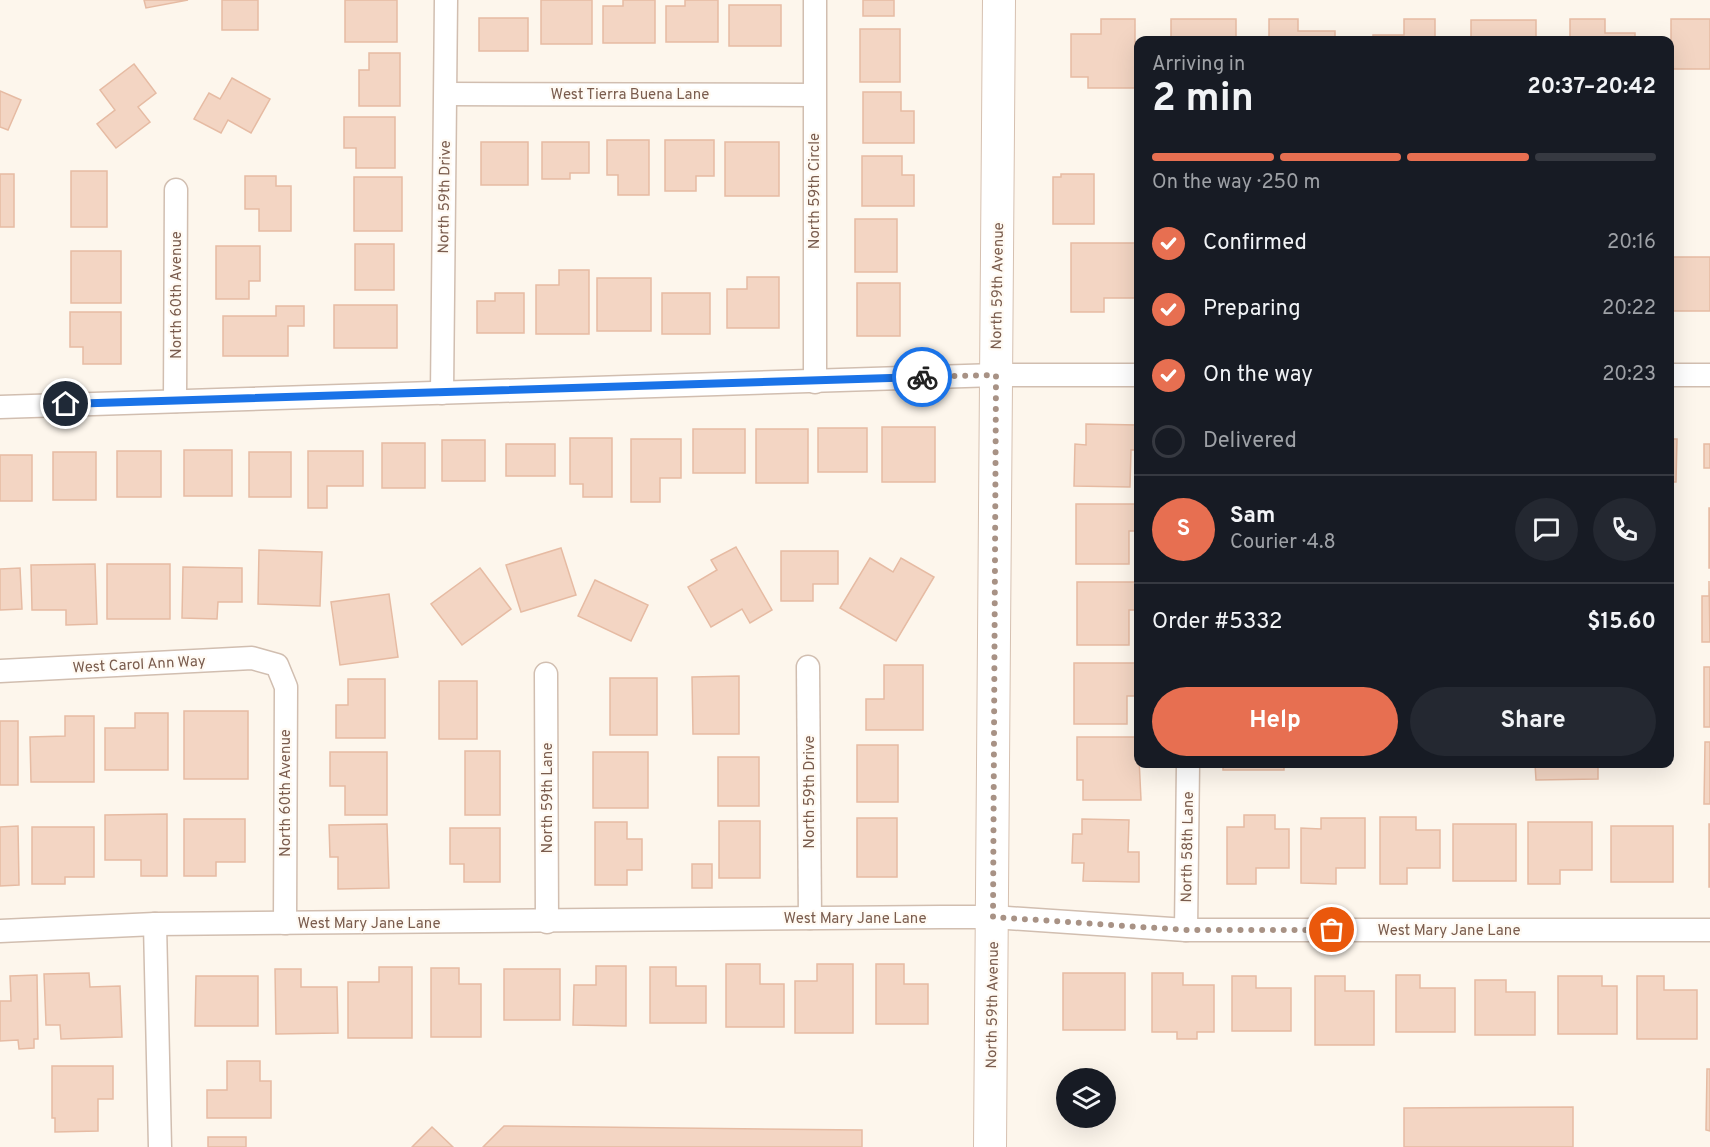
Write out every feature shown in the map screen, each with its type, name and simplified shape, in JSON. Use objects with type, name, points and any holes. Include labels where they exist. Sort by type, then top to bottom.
[{"type":"main road","name":"North 59th Avenue","points":[[990,1147],[999,0]]},
{"type":"street","name":"North 59th Drive","points":[[442,393],[446,0]]},
{"type":"street","name":"North 59th Circle","points":[[815,0],[815,382]]},
{"type":"street","name":"West Tierra Buena Lane","points":[[446,94],[814,95]]},
{"type":"street","name":"North 60th Avenue","points":[[175,400],[176,189]]},
{"type":"street","points":[[0,407],[996,375],[1134,375]]},
{"type":"street","points":[[1674,375],[1710,375]]},
{"type":"street","name":"West Carol Ann Way","points":[[0,671],[252,658],[277,665]]},
{"type":"street","name":"North 60th Avenue","points":[[277,665],[286,687],[285,923]]},
{"type":"street","name":"North 59th Drive","points":[[808,667],[810,918]]},
{"type":"street","name":"North 59th Lane","points":[[546,674],[547,922]]},
{"type":"street","name":"North 58th Lane","points":[[1186,930],[1188,768]]},
{"type":"street","name":"West Mary Jane Lane","points":[[0,931],[155,924],[993,917],[1186,930],[1710,930]]},
{"type":"street","points":[[155,924],[160,1147]]},
{"type":"building","points":[[144,0],[188,0],[146,8]]},
{"type":"building","points":[[222,0],[258,0],[258,30],[222,30]]},
{"type":"building","points":[[345,0],[397,0],[397,42],[345,42]]},
{"type":"building","points":[[541,0],[592,0],[592,44],[541,44]]},
{"type":"building","points":[[623,0],[655,0],[655,43],[603,43],[603,6],[623,6]]},
{"type":"building","points":[[685,0],[718,0],[718,42],[666,42],[666,6],[685,6]]},
{"type":"building","points":[[863,0],[894,0],[894,16],[863,16]]},
{"type":"building","points":[[729,5],[781,5],[781,46],[729,46]]},
{"type":"building","points":[[479,18],[528,18],[528,51],[479,51]]},
{"type":"building","points":[[1101,19],[1135,19],[1134,88],[1088,88],[1088,77],[1071,77],[1071,34],[1101,34]]},
{"type":"building","points":[[1171,19],[1236,19],[1236,36],[1171,36]]},
{"type":"building","points":[[1269,19],[1298,19],[1298,31],[1335,31],[1335,36],[1269,36]]},
{"type":"building","points":[[1404,19],[1435,19],[1435,36],[1373,36],[1404,35]]},
{"type":"building","points":[[1570,19],[1605,19],[1605,33],[1635,33],[1635,36],[1570,36]]},
{"type":"building","points":[[1671,19],[1710,19],[1710,69],[1674,69],[1674,36],[1671,36]]},
{"type":"building","points":[[1471,20],[1536,20],[1536,36],[1471,36]]},
{"type":"building","points":[[860,29],[900,29],[900,82],[860,82]]},
{"type":"building","points":[[369,53],[400,53],[400,106],[359,106],[359,70],[369,70]]},
{"type":"building","points":[[134,64],[156,93],[138,107],[150,122],[116,148],[97,124],[115,110],[100,90]]},
{"type":"building","points":[[232,78],[270,99],[251,133],[228,120],[221,133],[194,119],[209,93],[220,99]]},
{"type":"building","points":[[0,91],[21,100],[8,130],[0,127]]},
{"type":"building","points":[[863,92],[901,92],[901,111],[914,111],[914,143],[863,143]]},
{"type":"building","points":[[344,117],[395,117],[395,168],[356,168],[356,148],[344,148]]},
{"type":"building","points":[[607,140],[649,140],[649,195],[618,195],[618,175],[607,175]]},
{"type":"building","points":[[665,140],[714,140],[714,176],[696,176],[696,191],[665,191]]},
{"type":"building","points":[[481,142],[528,142],[528,185],[481,185]]},
{"type":"building","points":[[542,142],[589,142],[589,173],[570,173],[570,179],[542,179]]},
{"type":"building","points":[[725,142],[779,142],[779,196],[725,196]]},
{"type":"building","points":[[862,156],[902,156],[902,175],[914,175],[914,206],[862,206]]},
{"type":"building","points":[[71,171],[107,171],[107,227],[71,227]]},
{"type":"building","points":[[0,174],[14,174],[14,227],[0,227]]},
{"type":"building","points":[[1061,174],[1094,174],[1094,224],[1053,224],[1053,177],[1061,177]]},
{"type":"building","points":[[245,176],[276,176],[276,186],[291,186],[291,231],[259,231],[259,209],[245,209]]},
{"type":"building","points":[[354,177],[402,177],[402,231],[354,231]]},
{"type":"building","points":[[855,219],[897,219],[897,272],[855,272]]},
{"type":"building","points":[[1071,243],[1134,243],[1134,298],[1104,298],[1104,312],[1071,312]]},
{"type":"building","points":[[355,244],[394,244],[394,290],[355,290]]},
{"type":"building","points":[[216,246],[260,246],[260,281],[249,281],[249,299],[216,299]]},
{"type":"building","points":[[71,251],[121,251],[121,303],[71,303]]},
{"type":"building","points":[[1674,257],[1710,257],[1710,311],[1674,311]]},
{"type":"building","points":[[559,270],[589,270],[589,334],[536,334],[536,285],[559,285]]},
{"type":"building","points":[[747,277],[779,277],[779,328],[727,328],[727,289],[747,289]]},
{"type":"building","points":[[597,278],[651,278],[651,331],[597,331]]},
{"type":"building","points":[[857,283],[900,283],[900,336],[857,336]]},
{"type":"building","points":[[495,293],[524,293],[524,333],[477,333],[477,301],[495,301]]},
{"type":"building","points":[[662,293],[710,293],[710,334],[662,334]]},
{"type":"building","points":[[334,305],[397,305],[397,348],[334,348]]},
{"type":"building","points":[[276,306],[304,306],[304,326],[288,326],[288,356],[223,356],[223,316],[276,316]]},
{"type":"building","points":[[70,312],[121,312],[121,364],[83,364],[83,347],[70,347]]},
{"type":"building","points":[[1086,424],[1134,425],[1130,487],[1074,486],[1075,444],[1086,445]]},
{"type":"building","points":[[882,427],[935,427],[935,482],[882,482]]},
{"type":"building","points":[[818,428],[867,428],[867,472],[818,472]]},
{"type":"building","points":[[693,429],[745,429],[745,473],[693,473]]},
{"type":"building","points":[[756,429],[808,429],[808,483],[756,483]]},
{"type":"building","points":[[570,438],[612,438],[612,497],[583,497],[583,484],[570,484]]},
{"type":"building","points":[[631,439],[681,439],[681,478],[660,478],[660,502],[631,502]]},
{"type":"building","points":[[1674,439],[1677,439],[1676,482],[1674,482]]},
{"type":"building","points":[[442,440],[485,440],[485,481],[442,481]]},
{"type":"building","points":[[382,443],[425,443],[425,488],[382,488]]},
{"type":"building","points":[[506,444],[555,444],[555,476],[506,476]]},
{"type":"building","points":[[1704,444],[1710,444],[1710,468],[1704,468]]},
{"type":"building","points":[[184,450],[232,450],[232,496],[184,496]]},
{"type":"building","points":[[117,451],[161,451],[161,497],[117,497]]},
{"type":"building","points":[[308,451],[363,451],[363,486],[327,486],[327,508],[308,508]]},
{"type":"building","points":[[53,452],[96,452],[96,500],[53,500]]},
{"type":"building","points":[[249,452],[291,452],[291,497],[249,497]]},
{"type":"building","points":[[0,455],[32,455],[32,501],[0,501]]},
{"type":"building","points":[[1076,504],[1134,504],[1134,531],[1129,531],[1129,564],[1076,564]]},
{"type":"building","points":[[1710,508],[1710,568],[1709,568]]},
{"type":"building","points":[[736,547],[772,610],[750,623],[742,609],[711,627],[688,587],[717,570],[711,560]]},
{"type":"building","points":[[561,548],[576,595],[521,612],[506,565]]},
{"type":"building","points":[[259,550],[322,552],[320,606],[258,604]]},
{"type":"building","points":[[781,551],[838,551],[838,584],[813,584],[813,601],[781,601]]},
{"type":"building","points":[[870,558],[893,572],[901,558],[934,577],[896,641],[840,608]]},
{"type":"building","points":[[95,564],[97,624],[66,625],[66,610],[32,610],[31,565]]},
{"type":"building","points":[[107,564],[170,564],[170,619],[107,619]]},
{"type":"building","points":[[183,567],[242,568],[242,602],[218,602],[217,619],[182,618]]},
{"type":"building","points":[[20,568],[22,609],[0,610],[0,569]]},
{"type":"building","points":[[480,568],[511,609],[462,645],[431,604]]},
{"type":"building","points":[[595,580],[648,605],[631,641],[578,616]]},
{"type":"building","points":[[1709,581],[1710,642],[1702,642],[1702,596],[1709,596]]},
{"type":"building","points":[[1077,582],[1134,582],[1134,610],[1129,610],[1129,645],[1077,645]]},
{"type":"building","points":[[389,594],[398,657],[340,665],[331,602]]},
{"type":"building","points":[[1074,663],[1134,663],[1134,696],[1127,696],[1127,724],[1074,724]]},
{"type":"building","points":[[884,665],[923,665],[923,730],[866,730],[866,699],[884,699]]},
{"type":"building","points":[[1704,667],[1710,667],[1710,727],[1704,727]]},
{"type":"building","points":[[739,676],[739,734],[693,734],[692,677]]},
{"type":"building","points":[[610,678],[657,678],[657,735],[610,735]]},
{"type":"building","points":[[348,679],[385,679],[385,738],[336,738],[336,705],[348,705]]},
{"type":"building","points":[[439,681],[477,681],[477,739],[439,739]]},
{"type":"building","points":[[184,711],[248,711],[248,779],[184,779]]},
{"type":"building","points":[[135,713],[168,713],[168,770],[105,770],[105,728],[135,728]]},
{"type":"building","points":[[65,716],[94,716],[94,782],[31,782],[30,737],[65,736]]},
{"type":"building","points":[[0,721],[18,721],[18,785],[0,785]]},
{"type":"building","points":[[1077,737],[1134,737],[1134,768],[1139,768],[1141,800],[1083,800],[1083,780],[1077,780]]},
{"type":"building","points":[[1705,742],[1710,742],[1710,804],[1704,804]]},
{"type":"building","points":[[857,745],[898,745],[898,802],[857,802]]},
{"type":"building","points":[[465,751],[500,751],[500,815],[465,815]]},
{"type":"building","points":[[330,752],[387,752],[387,815],[345,815],[345,786],[330,786]]},
{"type":"building","points":[[593,752],[648,752],[648,808],[593,808]]},
{"type":"building","points":[[718,757],[759,757],[759,806],[718,806]]},
{"type":"building","points":[[1223,768],[1284,768],[1284,770],[1223,770]]},
{"type":"building","points":[[1535,768],[1598,768],[1598,779],[1536,780]]},
{"type":"building","points":[[167,814],[167,876],[141,876],[141,860],[105,860],[105,815]]},
{"type":"building","points":[[1244,815],[1275,815],[1275,829],[1289,829],[1289,868],[1256,868],[1256,884],[1227,884],[1227,827],[1244,827]]},
{"type":"building","points":[[1380,817],[1416,817],[1416,830],[1440,830],[1440,868],[1407,868],[1407,884],[1380,884]]},
{"type":"building","points":[[857,818],[897,818],[897,877],[857,877]]},
{"type":"building","points":[[1321,818],[1365,818],[1365,868],[1336,868],[1336,884],[1301,883],[1301,828],[1321,829]]},
{"type":"building","points":[[184,819],[245,819],[245,862],[216,862],[216,876],[184,876]]},
{"type":"building","points":[[1082,819],[1129,820],[1128,852],[1139,852],[1139,882],[1083,881],[1084,863],[1072,863],[1073,834],[1082,834]]},
{"type":"building","points":[[719,821],[760,821],[760,878],[719,878]]},
{"type":"building","points":[[595,822],[627,822],[627,839],[642,839],[642,870],[627,870],[627,885],[595,885]]},
{"type":"building","points":[[1528,822],[1592,822],[1592,870],[1560,870],[1560,884],[1528,884]]},
{"type":"building","points":[[387,824],[389,888],[338,889],[338,857],[330,857],[329,825]]},
{"type":"building","points":[[1453,824],[1516,824],[1516,881],[1453,881]]},
{"type":"building","points":[[1710,824],[1710,887],[1709,887]]},
{"type":"building","points":[[18,826],[19,885],[0,886],[0,827]]},
{"type":"building","points":[[1611,826],[1673,826],[1673,882],[1611,882]]},
{"type":"building","points":[[32,827],[94,827],[94,877],[65,877],[65,884],[32,884]]},
{"type":"building","points":[[450,828],[500,828],[500,882],[464,882],[464,864],[450,864]]},
{"type":"building","points":[[692,864],[712,864],[712,888],[692,888]]},
{"type":"building","points":[[726,964],[760,964],[760,984],[784,984],[784,1027],[726,1027]]},
{"type":"building","points":[[817,964],[853,964],[853,1033],[795,1033],[795,981],[817,981]]},
{"type":"building","points":[[876,964],[904,964],[904,984],[928,984],[928,1024],[876,1024]]},
{"type":"building","points":[[596,966],[626,966],[626,1026],[573,1025],[574,985],[596,985]]},
{"type":"building","points":[[379,967],[412,967],[412,1038],[348,1038],[348,982],[379,982]]},
{"type":"building","points":[[650,967],[676,967],[676,986],[706,986],[706,1023],[650,1023]]},
{"type":"building","points":[[431,968],[459,968],[459,984],[481,984],[481,1037],[431,1037]]},
{"type":"building","points":[[275,969],[301,969],[301,987],[337,987],[338,1033],[276,1034]]},
{"type":"building","points":[[504,969],[560,969],[560,1020],[504,1020]]},
{"type":"building","points":[[89,973],[90,987],[120,986],[122,1037],[61,1039],[60,1025],[46,1025],[44,974]]},
{"type":"building","points":[[1063,973],[1125,973],[1125,1030],[1063,1030]]},
{"type":"building","points":[[1152,973],[1183,973],[1183,985],[1214,985],[1214,1032],[1197,1032],[1197,1039],[1177,1039],[1177,1032],[1152,1032]]},
{"type":"building","points":[[37,975],[38,1039],[34,1039],[34,1048],[19,1049],[18,1040],[0,1041],[0,1001],[11,1001],[10,976]]},
{"type":"building","points":[[1396,975],[1420,975],[1420,988],[1455,988],[1455,1032],[1396,1032]]},
{"type":"building","points":[[196,976],[258,976],[258,1026],[195,1026]]},
{"type":"building","points":[[1232,976],[1256,976],[1256,988],[1291,988],[1291,1031],[1232,1031]]},
{"type":"building","points":[[1315,976],[1345,976],[1345,991],[1374,991],[1374,1045],[1315,1045]]},
{"type":"building","points":[[1558,976],[1602,976],[1602,986],[1617,986],[1617,1034],[1558,1034]]},
{"type":"building","points":[[1637,976],[1664,976],[1664,990],[1697,990],[1697,1039],[1637,1039]]},
{"type":"building","points":[[1475,980],[1506,980],[1506,992],[1535,992],[1535,1035],[1475,1035]]},
{"type":"building","points":[[227,1061],[260,1061],[260,1081],[271,1081],[271,1118],[207,1118],[207,1090],[227,1090]]},
{"type":"building","points":[[52,1066],[113,1066],[113,1099],[98,1099],[98,1131],[55,1132],[55,1118],[52,1118]]},
{"type":"building","points":[[1707,1069],[1710,1069],[1710,1131],[1706,1130]]},
{"type":"building","points":[[1573,1107],[1573,1147],[1404,1147],[1404,1108]]},
{"type":"building","points":[[504,1126],[862,1130],[862,1147],[483,1147]]},
{"type":"building","points":[[432,1127],[453,1147],[412,1147]]},
{"type":"building","points":[[208,1137],[246,1137],[246,1147],[208,1147]]},
{"type":"way so far","points":[[922,377],[996,375],[993,917],[1186,930],[1332,930]]},
{"type":"route","points":[[66,404],[922,377]]}]
